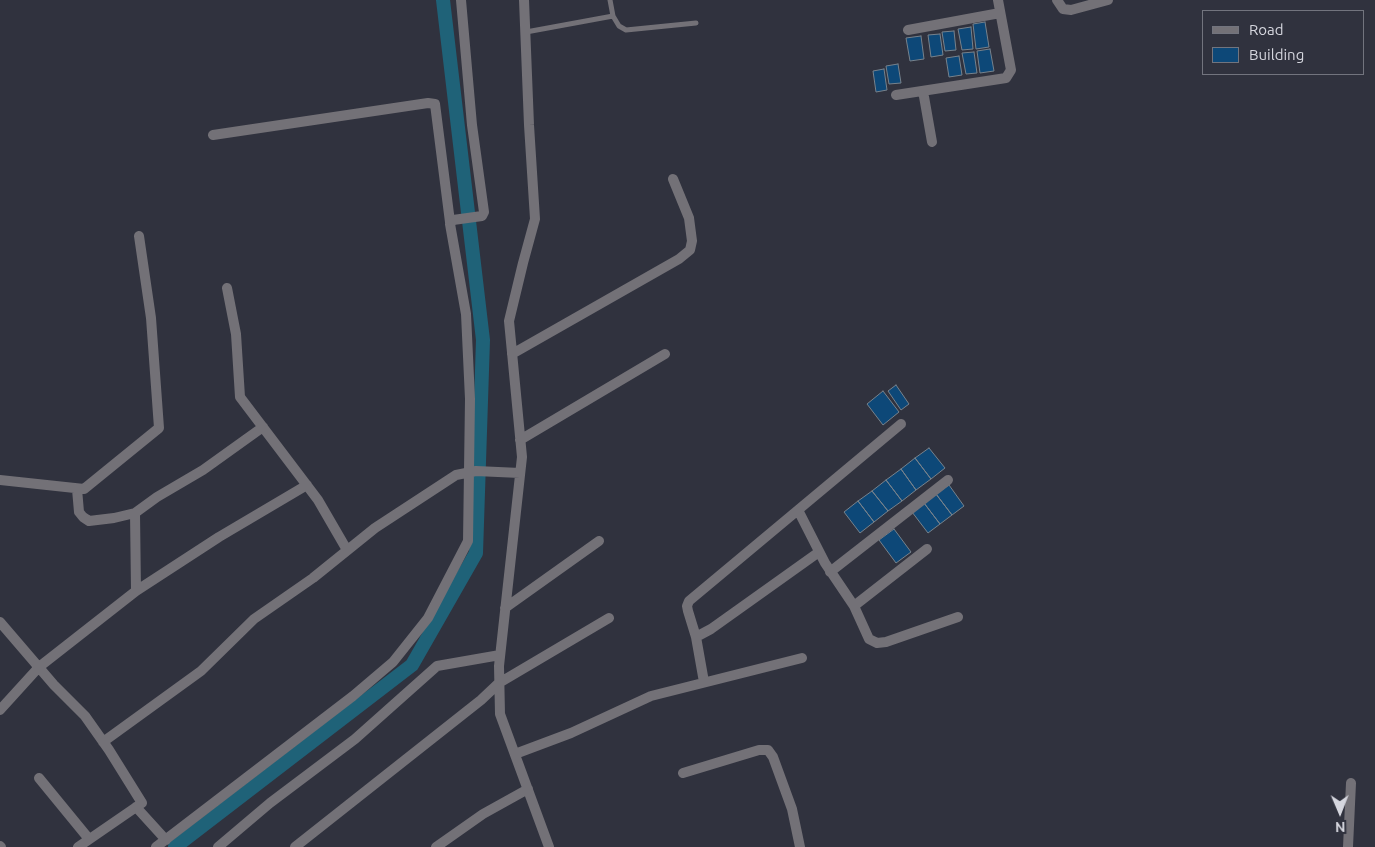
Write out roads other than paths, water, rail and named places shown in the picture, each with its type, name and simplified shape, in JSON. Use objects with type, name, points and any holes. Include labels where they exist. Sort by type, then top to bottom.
[{"type":"street","points":[[451,222],[477,218],[482,216],[484,212],[472,125],[461,0]]},
{"type":"street","points":[[524,0],[535,219],[522,262],[509,321],[522,457],[500,654],[500,714],[549,847]]},
{"type":"street","points":[[896,95],[1006,78],[1011,70],[998,0]]},
{"type":"street","points":[[1057,0],[1063,9],[1071,10],[1108,0]]},
{"type":"street","points":[[908,30],[1000,13]]},
{"type":"street","points":[[923,91],[932,142]]},
{"type":"street","points":[[156,847],[353,696],[393,662],[428,618],[468,540],[477,471],[470,399],[466,314],[450,222],[435,104],[428,103],[213,134]]},
{"type":"street","points":[[512,354],[679,259],[690,250],[692,240],[689,218],[673,178]]},
{"type":"street","points":[[0,480],[84,489],[159,428],[151,318],[139,236]]},
{"type":"street","points":[[227,288],[236,334],[240,397],[318,500],[347,550]]},
{"type":"street","points":[[520,440],[665,354]]},
{"type":"street","points":[[704,682],[696,637],[687,606],[689,601],[902,424]]},
{"type":"street","points":[[77,489],[79,512],[82,517],[89,520],[136,513],[157,497],[203,470],[263,427]]},
{"type":"street","points":[[103,742],[201,671],[254,619],[313,578],[375,528],[456,475],[477,471],[520,474]]},
{"type":"street","points":[[830,572],[948,480]]},
{"type":"street","points":[[0,710],[39,667],[136,590],[219,537],[307,485]]},
{"type":"street","points":[[798,510],[830,572],[854,606],[869,639],[876,643],[886,642],[958,617]]},
{"type":"street","points":[[136,513],[136,590]]},
{"type":"street","points":[[505,608],[599,541]]},
{"type":"street","points":[[854,606],[927,549]]},
{"type":"street","points":[[696,637],[711,630],[820,552]]},
{"type":"street","points":[[295,847],[500,683],[609,618]]},
{"type":"street","points":[[0,622],[85,716],[142,803],[78,847]]},
{"type":"street","points":[[218,847],[270,803],[355,740],[437,666],[500,654]]},
{"type":"street","points":[[515,754],[571,733],[651,696],[802,658]]},
{"type":"street","points":[[683,773],[759,750],[768,750],[792,809],[800,847]]},
{"type":"street","points":[[39,778],[89,839]]},
{"type":"street","points":[[1348,847],[1351,783]]},
{"type":"street","points":[[436,847],[483,814],[528,789]]},
{"type":"street","points":[[136,807],[166,840]]},
{"type":"lane","points":[[610,0],[613,16],[618,26],[626,30],[696,22]]},
{"type":"lane","points":[[526,32],[613,16]]},
{"type":"waterway","points":[[175,847],[412,665],[476,553],[483,340],[443,0]]}]
